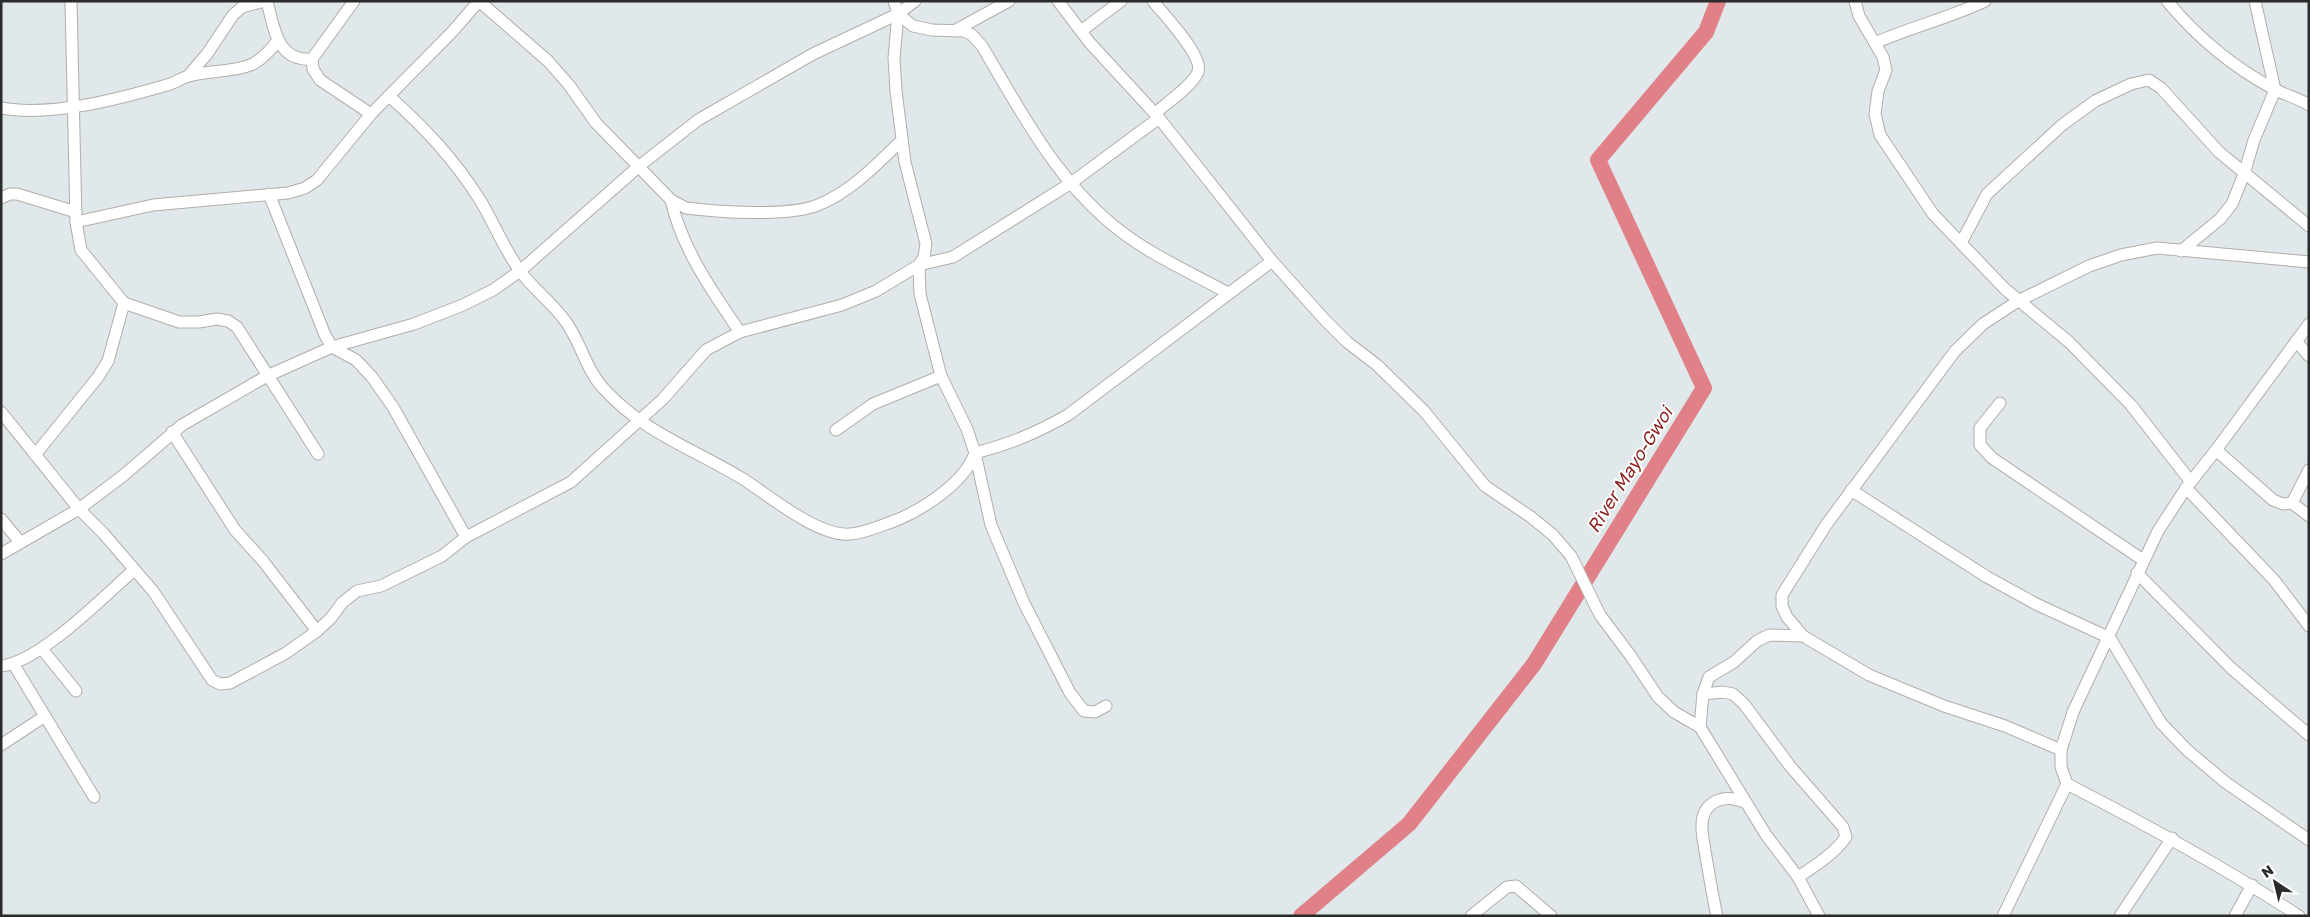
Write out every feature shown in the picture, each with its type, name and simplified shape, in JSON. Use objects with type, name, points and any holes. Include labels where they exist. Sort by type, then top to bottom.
[{"type":"street","points":[[71,1],[75,106],[76,217],[81,250],[124,303],[179,322],[199,322],[217,319],[228,321],[237,328],[266,376],[318,454]]},
{"type":"street","points":[[188,76],[242,7],[266,1],[278,40],[289,54],[300,60],[312,59]]},
{"type":"street","points":[[354,1],[312,59],[313,69],[320,80],[371,114]]},
{"type":"street","points":[[1,198],[10,194],[17,194],[76,217],[153,205],[269,194],[305,188],[317,180],[371,114],[453,32],[479,1],[548,61],[569,85],[596,123],[656,182],[671,200],[686,208],[788,212],[818,206],[850,188],[902,140]]},
{"type":"street","points":[[894,1],[898,14],[894,58],[902,140],[905,162],[926,244],[924,257],[919,265],[920,294],[941,376],[967,429],[975,453],[991,525],[1024,603],[1070,693],[1084,711],[1095,712],[1106,706]]},
{"type":"street","points":[[1,554],[79,509],[124,475],[182,424],[266,376],[332,347],[414,324],[463,305],[493,290],[520,271],[638,166],[698,120],[814,54],[898,14],[915,1]]},
{"type":"street","points":[[954,31],[1009,1]]},
{"type":"street","points":[[1058,1],[1081,31],[1157,115],[1272,261],[1341,336],[1377,365],[1424,411],[1485,486],[1532,517],[1553,535],[1571,556],[1600,615],[1658,697],[1674,712],[1700,727],[1744,802],[1798,877],[1819,916]]},
{"type":"street","points":[[1081,31],[1120,1]]},
{"type":"street","points":[[1,412],[79,509],[103,532],[134,570],[174,621],[212,680],[220,684],[230,683],[286,653],[317,631],[331,618],[342,603],[357,591],[381,586],[442,556],[466,537],[571,482],[638,420],[663,400],[706,350],[740,332],[842,305],[876,291],[919,265],[953,257],[1070,183],[1157,115],[1197,74],[1199,66],[1194,53],[1153,1]]},
{"type":"street","points":[[1856,1],[1859,16],[1883,57],[1886,70],[1878,91],[1875,114],[1880,135],[1933,214],[2018,300],[2069,342],[2131,405],[2188,485],[2274,580],[2309,626]]},
{"type":"street","points":[[1875,43],[1902,31],[1962,12],[1985,1]]},
{"type":"street","points":[[2167,1],[2209,43],[2240,69],[2275,90],[2309,105]]},
{"type":"street","points":[[2181,251],[2220,219],[2232,204],[2244,174],[2254,140],[2275,90],[2255,1]]},
{"type":"street","points":[[898,14],[913,26],[932,30],[964,31],[972,35],[982,46],[1047,155],[1087,202],[1134,241],[1228,294]]},
{"type":"street","points":[[1,108],[36,111],[75,106],[169,84],[188,76],[226,71],[253,64],[268,53],[278,40]]},
{"type":"street","points":[[1961,243],[1987,194],[2062,125],[2095,101],[2140,80],[2149,80],[2161,88],[2219,152],[2309,226]]},
{"type":"street","points":[[389,96],[426,129],[456,164],[480,201],[520,271],[566,322],[578,342],[586,363],[603,389],[638,420],[667,439],[704,457],[744,480],[800,517],[824,530],[849,535],[873,529],[904,517],[948,490],[971,462],[975,453]]},
{"type":"street","points":[[269,194],[325,335],[332,347],[356,360],[372,377],[393,407],[466,537]]},
{"type":"street","points":[[671,200],[681,234],[708,285],[740,332]]},
{"type":"street","points":[[2061,750],[2005,726],[1944,706],[1869,675],[1803,636],[1787,617],[1782,606],[1782,595],[1826,525],[1955,351],[1983,324],[2018,300],[2089,266],[2121,255],[2157,248],[2309,262]]},
{"type":"street","points":[[975,453],[1008,445],[1042,430],[1068,415],[1272,261]]},
{"type":"street","points":[[35,455],[98,377],[108,361],[124,303]]},
{"type":"street","points":[[2300,916],[2172,838],[2067,784],[2061,767],[2061,750],[2073,712],[2110,638],[2137,573],[2158,531],[2188,485],[2309,324]]},
{"type":"street","points":[[2296,341],[2309,356]]},
{"type":"street","points":[[836,430],[873,404],[941,376]]},
{"type":"street","points":[[2000,403],[1980,428],[1980,445],[1992,458],[2143,560]]},
{"type":"street","points":[[172,432],[235,530],[269,569],[317,631]]},
{"type":"street","points":[[2216,450],[2273,500],[2283,504],[2292,503],[2309,516]]},
{"type":"street","points":[[2292,503],[2309,470]]},
{"type":"street","points":[[1851,490],[1987,577],[2036,604],[2110,638],[2161,723],[2187,750],[2224,782],[2309,840]]},
{"type":"street","points":[[1,519],[20,542]]},
{"type":"street","points":[[1,666],[14,665],[42,649],[134,570]]},
{"type":"street","points":[[2137,573],[2231,668],[2309,735]]},
{"type":"street","points":[[1700,727],[1703,694],[1709,677],[1734,662],[1757,641],[1769,635],[1803,636]]},
{"type":"street","points":[[42,649],[76,691]]},
{"type":"street","points":[[14,665],[94,797]]},
{"type":"street","points":[[1703,694],[1723,692],[1733,694],[1744,704],[1790,766],[1843,827],[1846,837],[1842,843],[1818,864],[1798,877]]},
{"type":"street","points":[[1,745],[45,716]]},
{"type":"street","points":[[2003,916],[2067,784]]},
{"type":"street","points":[[1717,916],[1701,826],[1708,809],[1719,798],[1732,797],[1744,802]]},
{"type":"street","points":[[2120,916],[2172,838]]},
{"type":"street","points":[[2235,916],[2252,885]]},
{"type":"street","points":[[1471,916],[1507,887],[1516,886],[1551,916]]},
{"type":"waterway","name":"River Mayo-Gwoi","points":[[1301,916],[1409,824],[1534,664],[1704,388],[1598,160],[1706,32],[1718,1]]}]
